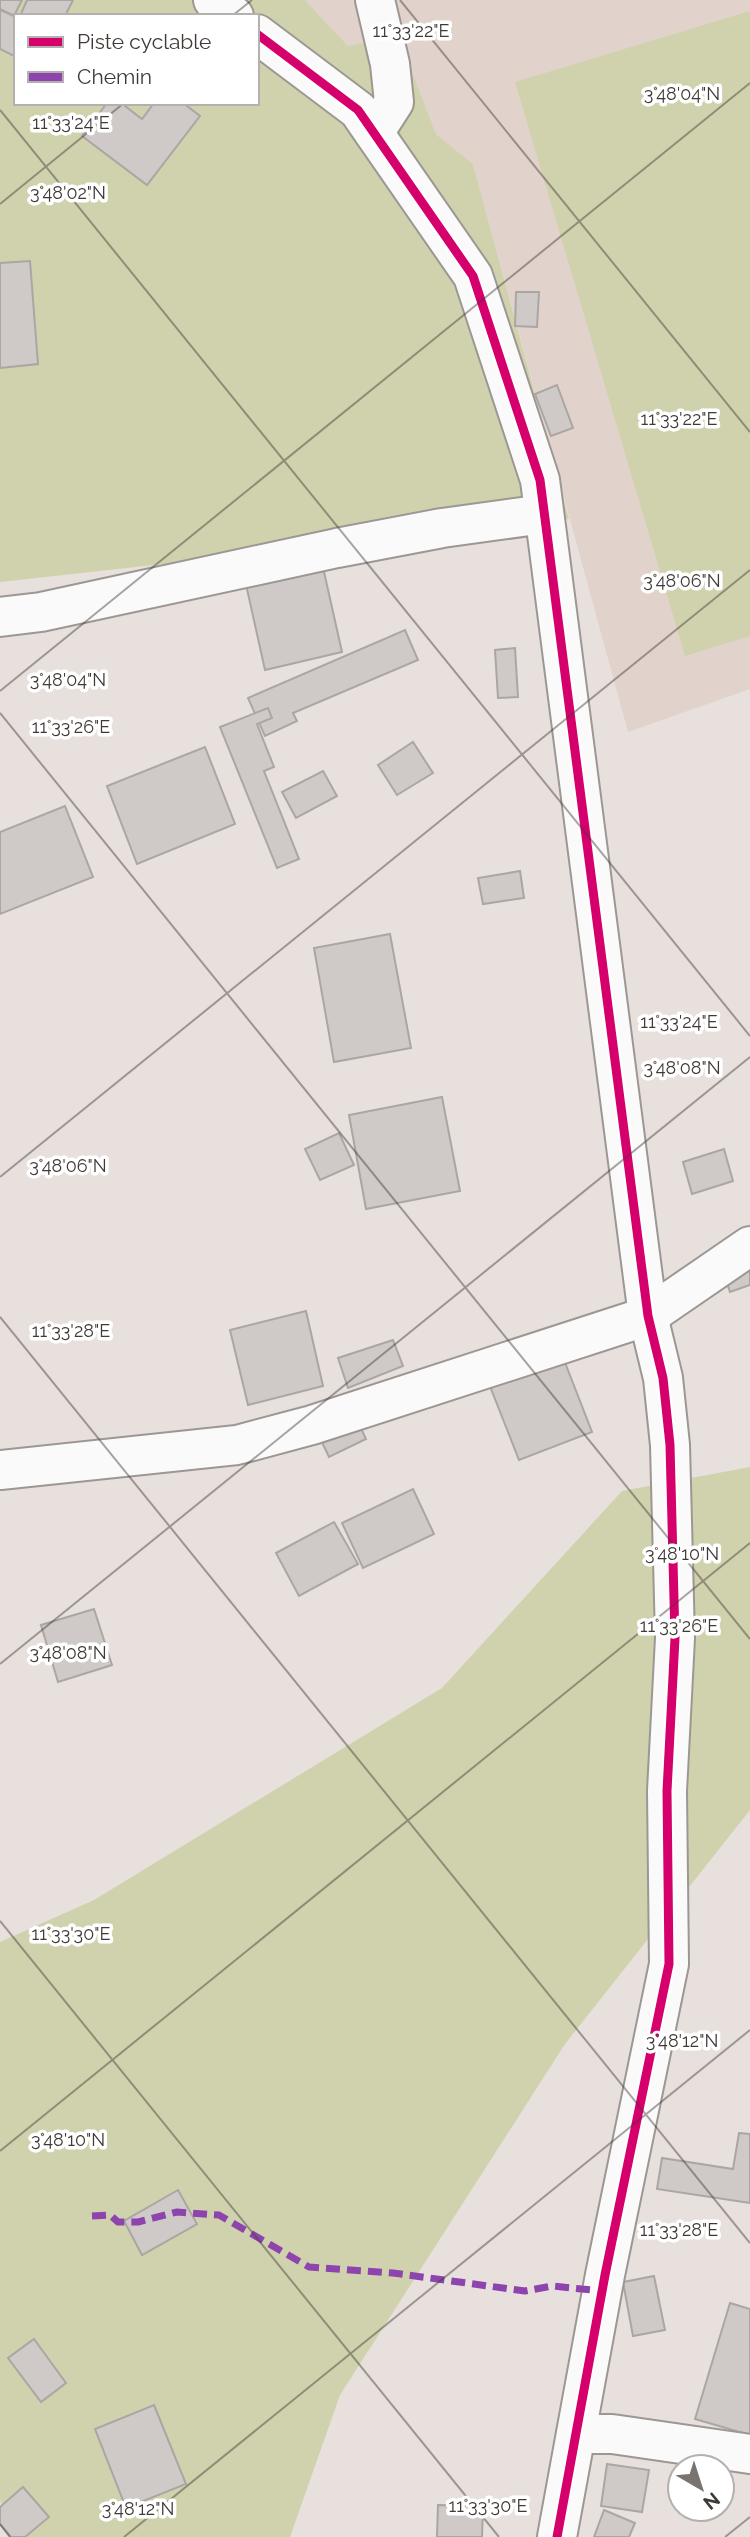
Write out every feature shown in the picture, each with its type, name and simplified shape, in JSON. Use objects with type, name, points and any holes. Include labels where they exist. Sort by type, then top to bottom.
[{"type":"street","points":[[213,0],[231,14]]},
{"type":"street","points":[[374,133],[394,102],[390,64],[375,0]]},
{"type":"street","points":[[259,36],[358,110],[473,276],[540,480],[648,1316],[663,1378],[670,1445],[675,1638],[667,1791],[669,1965],[557,2537]]},
{"type":"street","points":[[0,617],[41,612],[442,528],[544,514]]},
{"type":"street","points":[[0,1470],[237,1445],[389,1402],[648,1316],[750,1246]]},
{"type":"street","points":[[576,2434],[638,2437],[750,2454]]},
{"type":"shaded area","points":[[305,0],[750,0],[750,689],[628,732],[473,164],[436,134],[398,35],[348,46]]},
{"type":"green space","points":[[0,0],[305,0],[348,46],[398,35],[436,134],[473,164],[569,519],[0,582]]},
{"type":"green space","points":[[750,11],[750,636],[685,656],[515,82]]},
{"type":"green space","points":[[750,1467],[750,1810],[565,2044],[340,2395],[290,2537],[15,2537],[0,2500],[0,1942],[94,1900],[442,1688],[622,1491]]},
{"type":"building","points":[[0,0],[22,0],[14,16],[0,9]]},
{"type":"building","points":[[27,0],[73,0],[66,14],[21,14]]},
{"type":"building","points":[[0,10],[14,16],[14,56],[0,49]]},
{"type":"building","points":[[105,105],[124,105],[142,119],[152,105],[186,105],[200,116],[147,185],[82,136]]},
{"type":"building","points":[[30,261],[38,364],[0,368],[0,263]]},
{"type":"building","points":[[516,292],[539,292],[537,327],[515,326]]},
{"type":"building","points":[[557,385],[573,428],[551,436],[535,394]]},
{"type":"building","points":[[322,563],[342,652],[265,670],[245,580]]},
{"type":"building","points":[[405,630],[418,660],[293,713],[297,721],[265,736],[248,698]]},
{"type":"building","points":[[515,648],[518,697],[498,698],[495,650]]},
{"type":"building","points":[[268,708],[272,718],[257,724],[274,767],[264,771],[299,859],[277,868],[220,727]]},
{"type":"building","points":[[413,742],[433,773],[397,795],[378,765]]},
{"type":"building","points":[[205,747],[235,824],[137,864],[107,786]]},
{"type":"building","points":[[323,771],[337,796],[296,818],[282,792]]},
{"type":"building","points":[[65,806],[93,877],[0,914],[0,832]]},
{"type":"building","points":[[520,871],[524,898],[483,904],[478,878]]},
{"type":"building","points":[[390,934],[411,1048],[334,1062],[314,948]]},
{"type":"building","points":[[442,1097],[460,1191],[366,1209],[349,1115]]},
{"type":"building","points":[[339,1133],[354,1165],[320,1180],[305,1149]]},
{"type":"building","points":[[724,1149],[733,1181],[692,1194],[683,1162]]},
{"type":"building","points":[[750,1246],[750,1285],[730,1292],[718,1257]]},
{"type":"building","points":[[306,1311],[323,1386],[248,1405],[230,1330]]},
{"type":"building","points":[[393,1340],[403,1366],[348,1388],[338,1358]]},
{"type":"building","points":[[557,1342],[592,1432],[519,1460],[484,1371]]},
{"type":"building","points":[[353,1411],[366,1439],[329,1457],[316,1430]]},
{"type":"building","points":[[413,1489],[434,1534],[363,1568],[342,1523]]},
{"type":"building","points":[[334,1522],[358,1564],[299,1596],[276,1553]]},
{"type":"building","points":[[94,1609],[112,1665],[58,1682],[41,1625]]},
{"type":"building","points":[[739,2133],[750,2134],[750,2203],[657,2189],[662,2158],[733,2169]]},
{"type":"building","points":[[178,2190],[197,2224],[142,2255],[124,2221]]},
{"type":"building","points":[[654,2276],[665,2330],[633,2336],[623,2282]]},
{"type":"building","points":[[730,2303],[750,2309],[750,2435],[695,2419]]},
{"type":"building","points":[[34,2339],[66,2383],[41,2402],[8,2358]]},
{"type":"building","points":[[154,2405],[186,2484],[126,2508],[95,2429]]},
{"type":"building","points":[[607,2464],[649,2470],[642,2512],[601,2506]]},
{"type":"building","points":[[23,2487],[49,2517],[25,2537],[11,2537],[0,2524],[0,2507]]},
{"type":"building","points":[[438,2505],[483,2506],[482,2537],[437,2537]]},
{"type":"building","points":[[604,2510],[635,2523],[629,2537],[594,2537]]},
{"type":"marked path","points":[[92,2216],[110,2215],[118,2222],[138,2222],[177,2212],[219,2215],[309,2267],[393,2273],[525,2291],[552,2286],[602,2291]]},
{"type":"cycle path","points":[[259,36],[358,110],[473,276],[540,480],[648,1316],[663,1378],[670,1445],[675,1638],[667,1791],[669,1964],[605,2275],[557,2537]]}]
